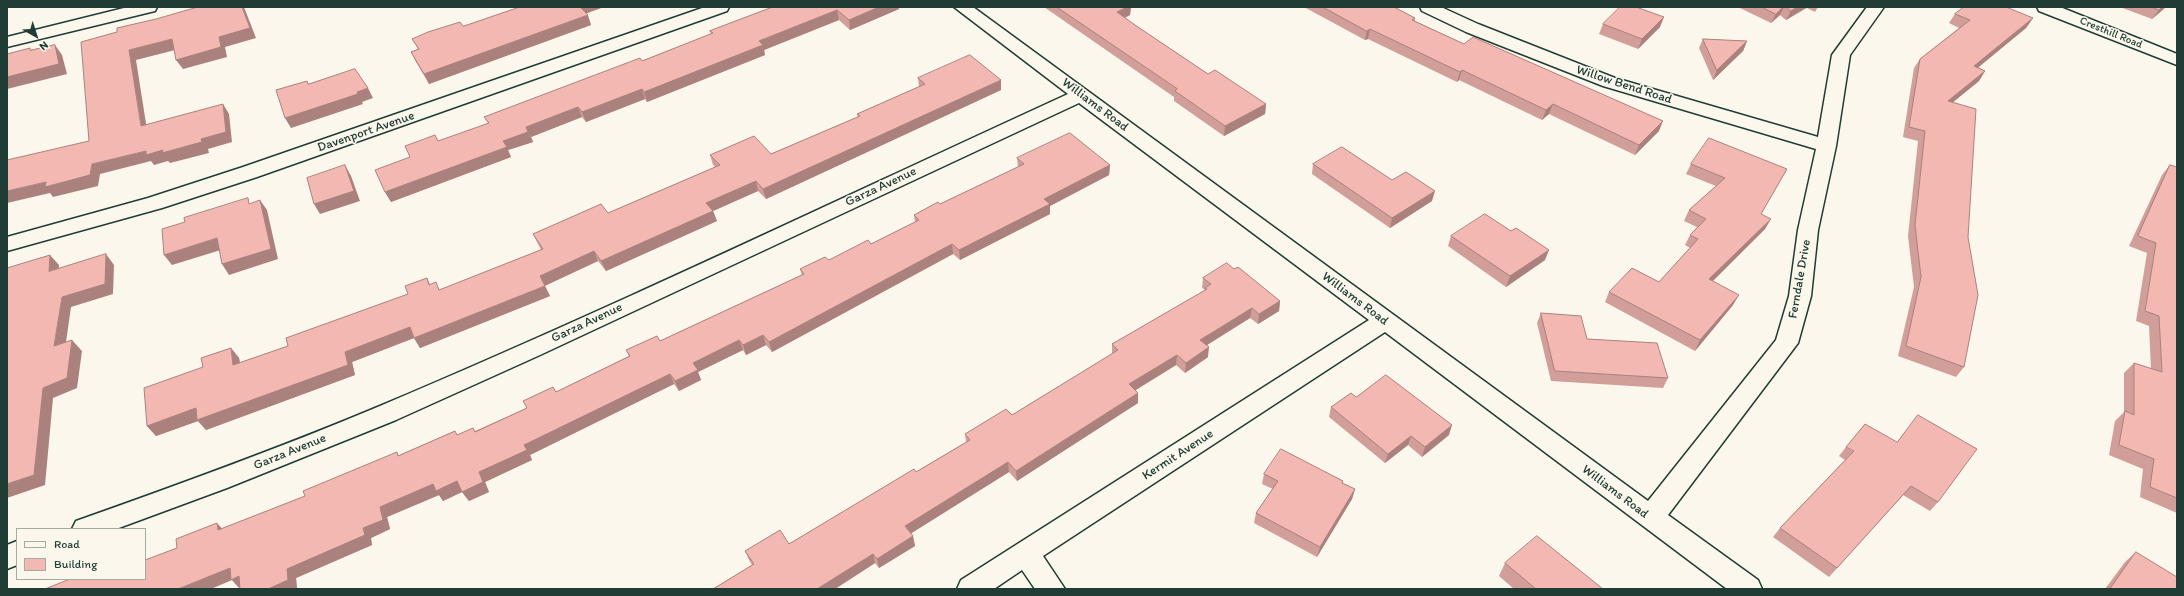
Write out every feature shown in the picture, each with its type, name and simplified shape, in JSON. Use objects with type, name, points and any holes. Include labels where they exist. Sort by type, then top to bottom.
[{"type":"street","points":[[7,42],[149,7]]},
{"type":"street","name":"Davenport Avenue","points":[[7,244],[155,203],[250,172],[722,7]]},
{"type":"street","name":"Williams Road","points":[[962,7],[1650,518],[1748,589]]},
{"type":"street","name":"Willow Bend Road","points":[[1428,7],[1472,28],[1609,82],[1826,146]]},
{"type":"street","name":"Ferndale Drive","points":[[1650,518],[1787,343],[1800,296],[1808,230],[1826,146],[1841,55],[1876,7]]},
{"type":"street","name":"Cresthill Road","points":[[2045,7],[2177,60]]},
{"type":"street","name":"Garza Avenue","points":[[88,528],[218,481],[387,413],[546,342],[1081,95]]},
{"type":"street","name":"Kermit Avenue","points":[[971,589],[1385,321]]},
{"type":"street","points":[[1026,554],[1051,589]]},
{"type":"building","points":[[198,7],[242,7],[250,28],[219,37],[221,47],[176,60],[172,39],[129,50],[141,126],[223,104],[226,132],[201,139],[202,142],[162,153],[163,150],[146,155],[146,151],[92,164],[90,175],[45,187],[46,182],[7,191],[7,160],[89,141],[81,42],[117,32],[117,28]]},
{"type":"building","points":[[520,7],[580,7],[588,15],[424,74],[411,52],[419,49],[412,39],[428,32],[460,22],[463,26]]},
{"type":"building","points":[[773,7],[879,7],[849,20],[837,10],[759,41],[763,45],[644,92],[642,89],[582,112],[578,107],[526,127],[528,132],[503,141],[507,147],[385,192],[375,170],[410,157],[405,146],[435,135],[438,141],[489,123],[484,117],[640,58],[642,61],[713,33],[710,31]]},
{"type":"building","points":[[1057,7],[1127,7],[1117,12],[1208,74],[1215,70],[1266,104],[1225,126],[1175,91],[1177,89]]},
{"type":"building","points":[[1323,7],[1394,7],[1415,18],[1412,20],[1464,44],[1473,37],[1663,121],[1639,145],[1553,104],[1546,110],[1462,70],[1460,72],[1370,29],[1367,31]]},
{"type":"building","points":[[1620,7],[1636,7],[1664,17],[1642,39],[1603,24]]},
{"type":"building","points":[[1762,7],[1783,7],[1776,14]]},
{"type":"building","points":[[1787,7],[1797,7],[1791,11]]},
{"type":"building","points":[[1964,7],[2006,7],[2033,18],[1974,66],[1985,71],[1948,101],[1976,109],[1968,237],[1978,295],[1964,367],[1906,346],[1921,277],[1915,225],[1925,131],[1909,127],[1920,59],[1970,20],[1955,14]]},
{"type":"building","points":[[2152,7],[2162,7],[2159,10]]},
{"type":"building","points":[[1703,39],[1747,41],[1717,70]]},
{"type":"building","points":[[55,45],[59,64],[7,77],[7,54],[30,48],[30,50]]},
{"type":"building","points":[[970,55],[1001,80],[763,189],[756,181],[706,203],[713,211],[601,261],[594,251],[540,276],[545,286],[414,338],[410,327],[345,352],[348,365],[197,420],[196,408],[147,426],[144,388],[203,367],[201,358],[231,348],[233,365],[288,346],[286,338],[408,294],[405,286],[427,278],[429,285],[436,282],[439,290],[543,249],[533,234],[601,204],[608,213],[720,165],[710,155],[754,136],[771,154],[860,116],[857,114],[925,84],[918,78]]},
{"type":"building","points":[[355,69],[368,88],[357,92],[358,94],[285,118],[276,90],[307,81],[308,84]]},
{"type":"building","points":[[1070,133],[1110,165],[1044,199],[1050,204],[959,250],[952,244],[769,342],[763,335],[743,345],[739,340],[693,363],[698,370],[675,381],[670,374],[524,445],[527,450],[479,472],[483,482],[462,492],[457,481],[436,491],[433,484],[380,507],[383,520],[363,528],[365,535],[287,569],[288,580],[268,589],[240,589],[239,576],[231,580],[230,568],[178,589],[45,589],[68,580],[146,580],[146,560],[177,548],[176,539],[217,523],[218,530],[305,496],[303,491],[397,452],[398,456],[455,431],[457,435],[473,428],[475,432],[527,408],[523,401],[553,387],[556,392],[630,356],[626,350],[657,336],[660,341],[804,274],[800,269],[825,257],[829,260],[868,240],[871,244],[919,220],[914,215],[938,202],[940,204],[1024,164],[1017,158]]},
{"type":"building","points":[[1709,138],[1787,169],[1761,214],[1771,219],[1709,279],[1739,295],[1700,340],[1609,292],[1632,268],[1659,282],[1698,239],[1690,235],[1706,219],[1689,210],[1725,178],[1691,164]]},
{"type":"building","points":[[1342,147],[1392,180],[1406,172],[1435,191],[1392,218],[1313,164]]},
{"type":"building","points":[[345,165],[354,191],[314,204],[307,178]]},
{"type":"building","points":[[2170,165],[2177,167],[2177,498],[2150,487],[2154,459],[2119,445],[2125,411],[2134,415],[2134,363],[2162,372],[2159,316],[2145,311],[2156,243],[2138,236]]},
{"type":"building","points":[[248,198],[249,204],[260,200],[271,249],[222,264],[217,238],[164,255],[162,229],[185,222],[184,218]]},
{"type":"building","points":[[1485,214],[1511,231],[1516,228],[1549,250],[1510,276],[1451,236]]},
{"type":"building","points":[[106,254],[105,284],[62,297],[54,346],[72,340],[67,378],[43,388],[34,475],[7,484],[7,268],[50,255],[49,271]]},
{"type":"building","points":[[1227,263],[1234,269],[1238,267],[1280,301],[1259,314],[1252,308],[1200,340],[1209,347],[1186,363],[1177,355],[1129,384],[1138,393],[1016,471],[1008,462],[905,526],[913,536],[877,559],[873,554],[817,589],[713,589],[754,564],[745,551],[780,530],[789,544],[914,469],[916,472],[970,440],[965,434],[1006,409],[1012,415],[1118,350],[1112,344],[1207,289],[1205,288],[1211,284],[1203,278]]},
{"type":"building","points":[[1541,313],[1581,316],[1587,339],[1657,343],[1668,378],[1555,371]]},
{"type":"building","points":[[1386,375],[1452,425],[1425,447],[1411,436],[1388,454],[1331,407],[1351,393],[1356,397]]},
{"type":"building","points":[[1918,415],[1977,449],[1938,502],[1911,486],[1837,568],[1780,528],[1854,451],[1846,447],[1865,424],[1897,442]]},
{"type":"building","points":[[1281,449],[1343,481],[1342,483],[1355,489],[1320,547],[1256,513],[1278,481],[1264,474]]},
{"type":"building","points":[[1537,536],[1603,589],[1536,589],[1505,563]]},
{"type":"building","points":[[2136,552],[2177,577],[2177,589],[2110,589]]}]
